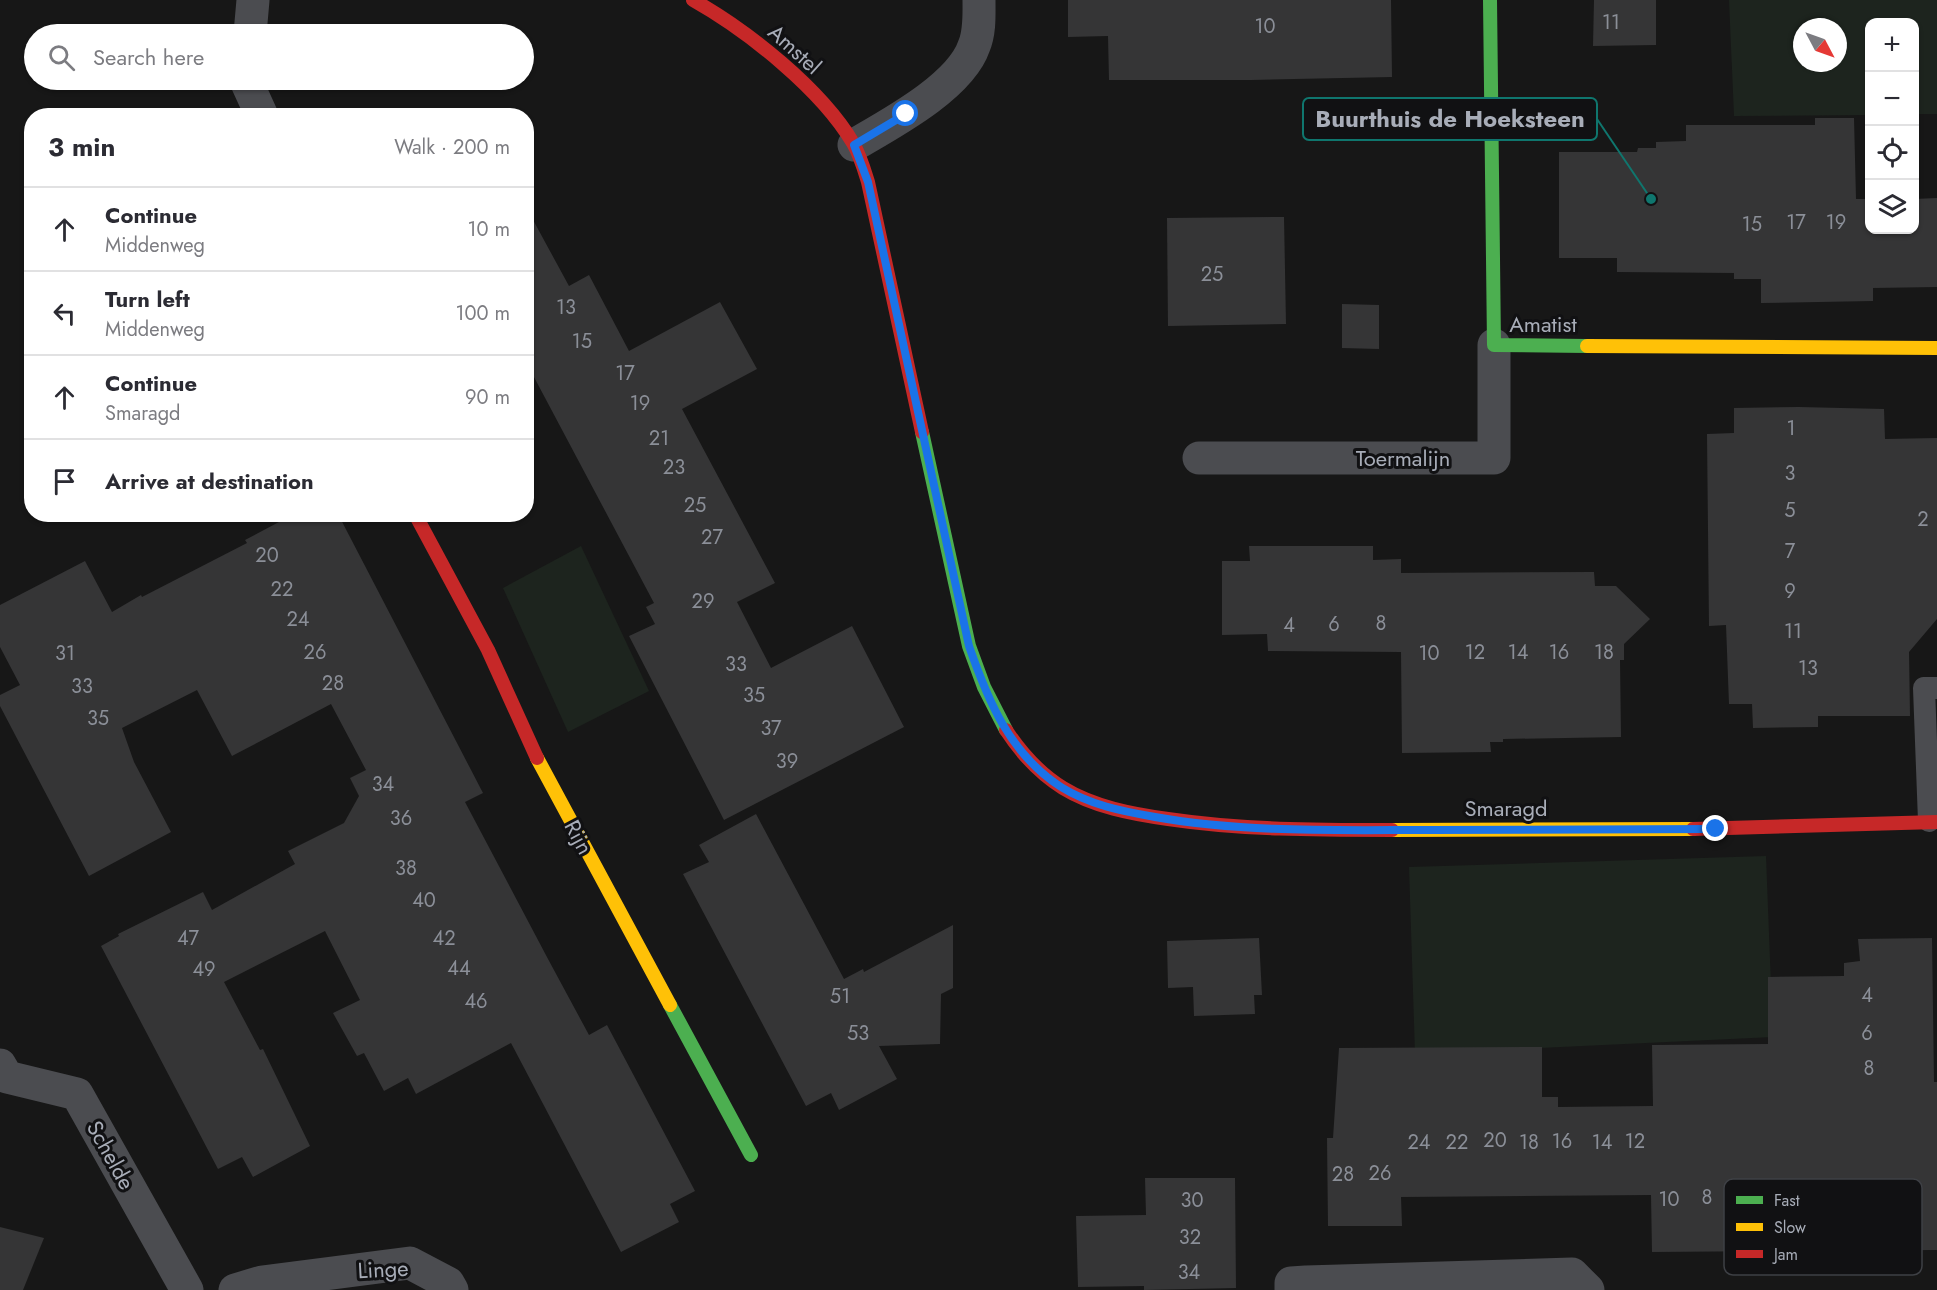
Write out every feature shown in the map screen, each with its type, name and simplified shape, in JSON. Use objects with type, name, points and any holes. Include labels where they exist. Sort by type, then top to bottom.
[{"type":"street","points":[[251,24],[253,0]]},
{"type":"street","name":"Amstel","points":[[693,0],[725,19],[772,55],[828,108],[854,145],[868,182],[969,646],[982,683],[1009,735],[1039,770],[1079,797]]},
{"type":"street","points":[[854,145],[938,92],[963,65],[974,47],[978,32],[979,0]]},
{"type":"street","name":"Amatist","points":[[1490,0],[1494,345],[1937,348]]},
{"type":"street","points":[[250,90],[258,108]]},
{"type":"street","name":"Toermalijn","points":[[1199,458],[1494,458],[1494,345]]},
{"type":"street","name":"Rijn","points":[[420,522],[488,650],[537,759],[751,1155]]},
{"type":"street","name":"Smaragd","points":[[1079,797],[1119,811],[1188,823],[1249,828],[1321,830],[1716,829],[1933,821]]},
{"type":"street","name":"Schelde","points":[[0,1065],[7,1077],[77,1094],[187,1290]]},
{"type":"street","name":"Linge","points":[[235,1290],[262,1282],[410,1263],[448,1282],[452,1290]]},
{"type":"street","points":[[1291,1290],[1291,1283],[1306,1282],[1572,1274],[1588,1290]]},
{"type":"lane","points":[[1933,821],[1924,688],[1937,688]]},
{"type":"shaded area","points":[[1729,0],[1937,0],[1937,114],[1919,114],[1919,18],[1865,18],[1865,115],[1734,116]]},
{"type":"shaded area","points":[[581,546],[649,691],[568,732],[503,588]]},
{"type":"shaded area","points":[[1766,856],[1773,1037],[1415,1054],[1409,867]]},
{"type":"building","points":[[1068,0],[1391,0],[1392,77],[1109,80],[1108,36],[1068,37]]},
{"type":"building","points":[[1594,0],[1656,0],[1656,45],[1593,46]]},
{"type":"building","points":[[1815,118],[1854,118],[1856,199],[1865,199],[1865,234],[1919,234],[1919,199],[1937,198],[1937,287],[1873,288],[1873,301],[1761,303],[1761,279],[1734,279],[1734,273],[1617,272],[1617,258],[1559,258],[1559,152],[1637,152],[1638,148],[1656,148],[1656,142],[1686,141],[1686,125],[1815,125]]},
{"type":"building","points":[[1284,217],[1286,324],[1168,326],[1167,218]]},
{"type":"building","points":[[534,222],[569,286],[589,275],[629,351],[720,302],[757,369],[682,409],[775,583],[737,602],[771,668],[852,626],[904,727],[724,820],[629,636],[655,624],[646,607],[654,603],[534,377]]},
{"type":"building","points":[[1342,304],[1379,305],[1379,349],[1342,348]]},
{"type":"building","points":[[1734,408],[1884,409],[1885,439],[1937,438],[1937,619],[1909,652],[1910,716],[1818,716],[1818,727],[1753,728],[1752,704],[1729,704],[1726,625],[1709,626],[1707,434],[1734,433]]},
{"type":"building","points":[[279,522],[342,522],[483,793],[465,802],[589,1035],[607,1025],[695,1191],[670,1204],[679,1222],[621,1252],[511,1043],[416,1094],[408,1078],[384,1091],[364,1053],[357,1056],[333,1013],[360,1000],[325,931],[224,982],[260,1050],[263,1049],[310,1146],[253,1177],[242,1157],[218,1169],[101,946],[119,936],[118,934],[203,892],[212,910],[295,864],[288,851],[344,823],[359,796],[350,778],[366,770],[331,704],[232,756],[197,690],[122,728],[134,762],[171,832],[89,876],[0,706],[0,695],[20,685],[0,647],[0,605],[85,561],[112,612],[141,595],[142,597],[247,543],[245,540]]},
{"type":"building","points":[[1249,546],[1373,546],[1373,560],[1401,559],[1401,573],[1594,572],[1595,586],[1616,586],[1650,619],[1624,644],[1624,660],[1620,660],[1621,737],[1503,739],[1503,742],[1490,742],[1491,752],[1402,753],[1401,652],[1268,651],[1267,634],[1222,635],[1222,561],[1250,561]]},
{"type":"building","points":[[756,814],[844,979],[863,969],[864,972],[953,925],[953,988],[941,994],[940,1044],[879,1046],[897,1079],[839,1110],[831,1093],[806,1106],[683,874],[709,862],[699,845]]},
{"type":"building","points":[[1259,938],[1262,995],[1254,995],[1255,1014],[1194,1016],[1193,987],[1168,988],[1167,941]]},
{"type":"building","points":[[1932,938],[1934,1082],[1937,1082],[1937,1250],[1922,1250],[1922,1179],[1724,1179],[1724,1251],[1652,1252],[1651,1195],[1401,1197],[1402,1226],[1328,1226],[1327,1138],[1333,1138],[1339,1048],[1542,1047],[1542,1097],[1558,1097],[1558,1107],[1653,1106],[1652,1045],[1768,1044],[1768,977],[1844,976],[1844,963],[1860,961],[1858,939]]},
{"type":"building","points":[[1145,1178],[1235,1178],[1236,1288],[1144,1290],[1144,1286],[1078,1287],[1076,1216],[1146,1215]]},
{"type":"building","points":[[0,1227],[44,1238],[23,1290],[0,1290]]},
{"type":"traffic: fast","points":[[1490,0],[1494,345],[1587,346]]},
{"type":"traffic: fast","points":[[922,432],[969,646],[984,687],[1006,730]]},
{"type":"traffic: fast","points":[[670,1005],[751,1155]]},
{"type":"traffic: slow","points":[[1587,346],[1937,348]]},
{"type":"traffic: slow","points":[[537,758],[670,1005]]},
{"type":"traffic: slow","points":[[1392,830],[1693,829]]},
{"type":"traffic: jam","points":[[693,0],[737,28],[803,82],[839,123],[855,148],[868,182],[922,432]]},
{"type":"traffic: jam","points":[[419,522],[488,650],[537,758]]},
{"type":"traffic: jam","points":[[1006,730],[1031,762],[1054,782],[1075,795],[1114,809],[1196,823],[1252,827],[1392,830]]},
{"type":"traffic: jam","points":[[1693,829],[1937,822]]},
{"type":"place","name":"Buurthuis de Hoeksteen","points":[[1651,199]]},
{"type":"route","points":[[906,114],[854,145],[868,182],[969,646],[982,683],[1004,729],[1039,770],[1060,786],[1097,805],[1188,823],[1321,830],[1716,829]]}]
